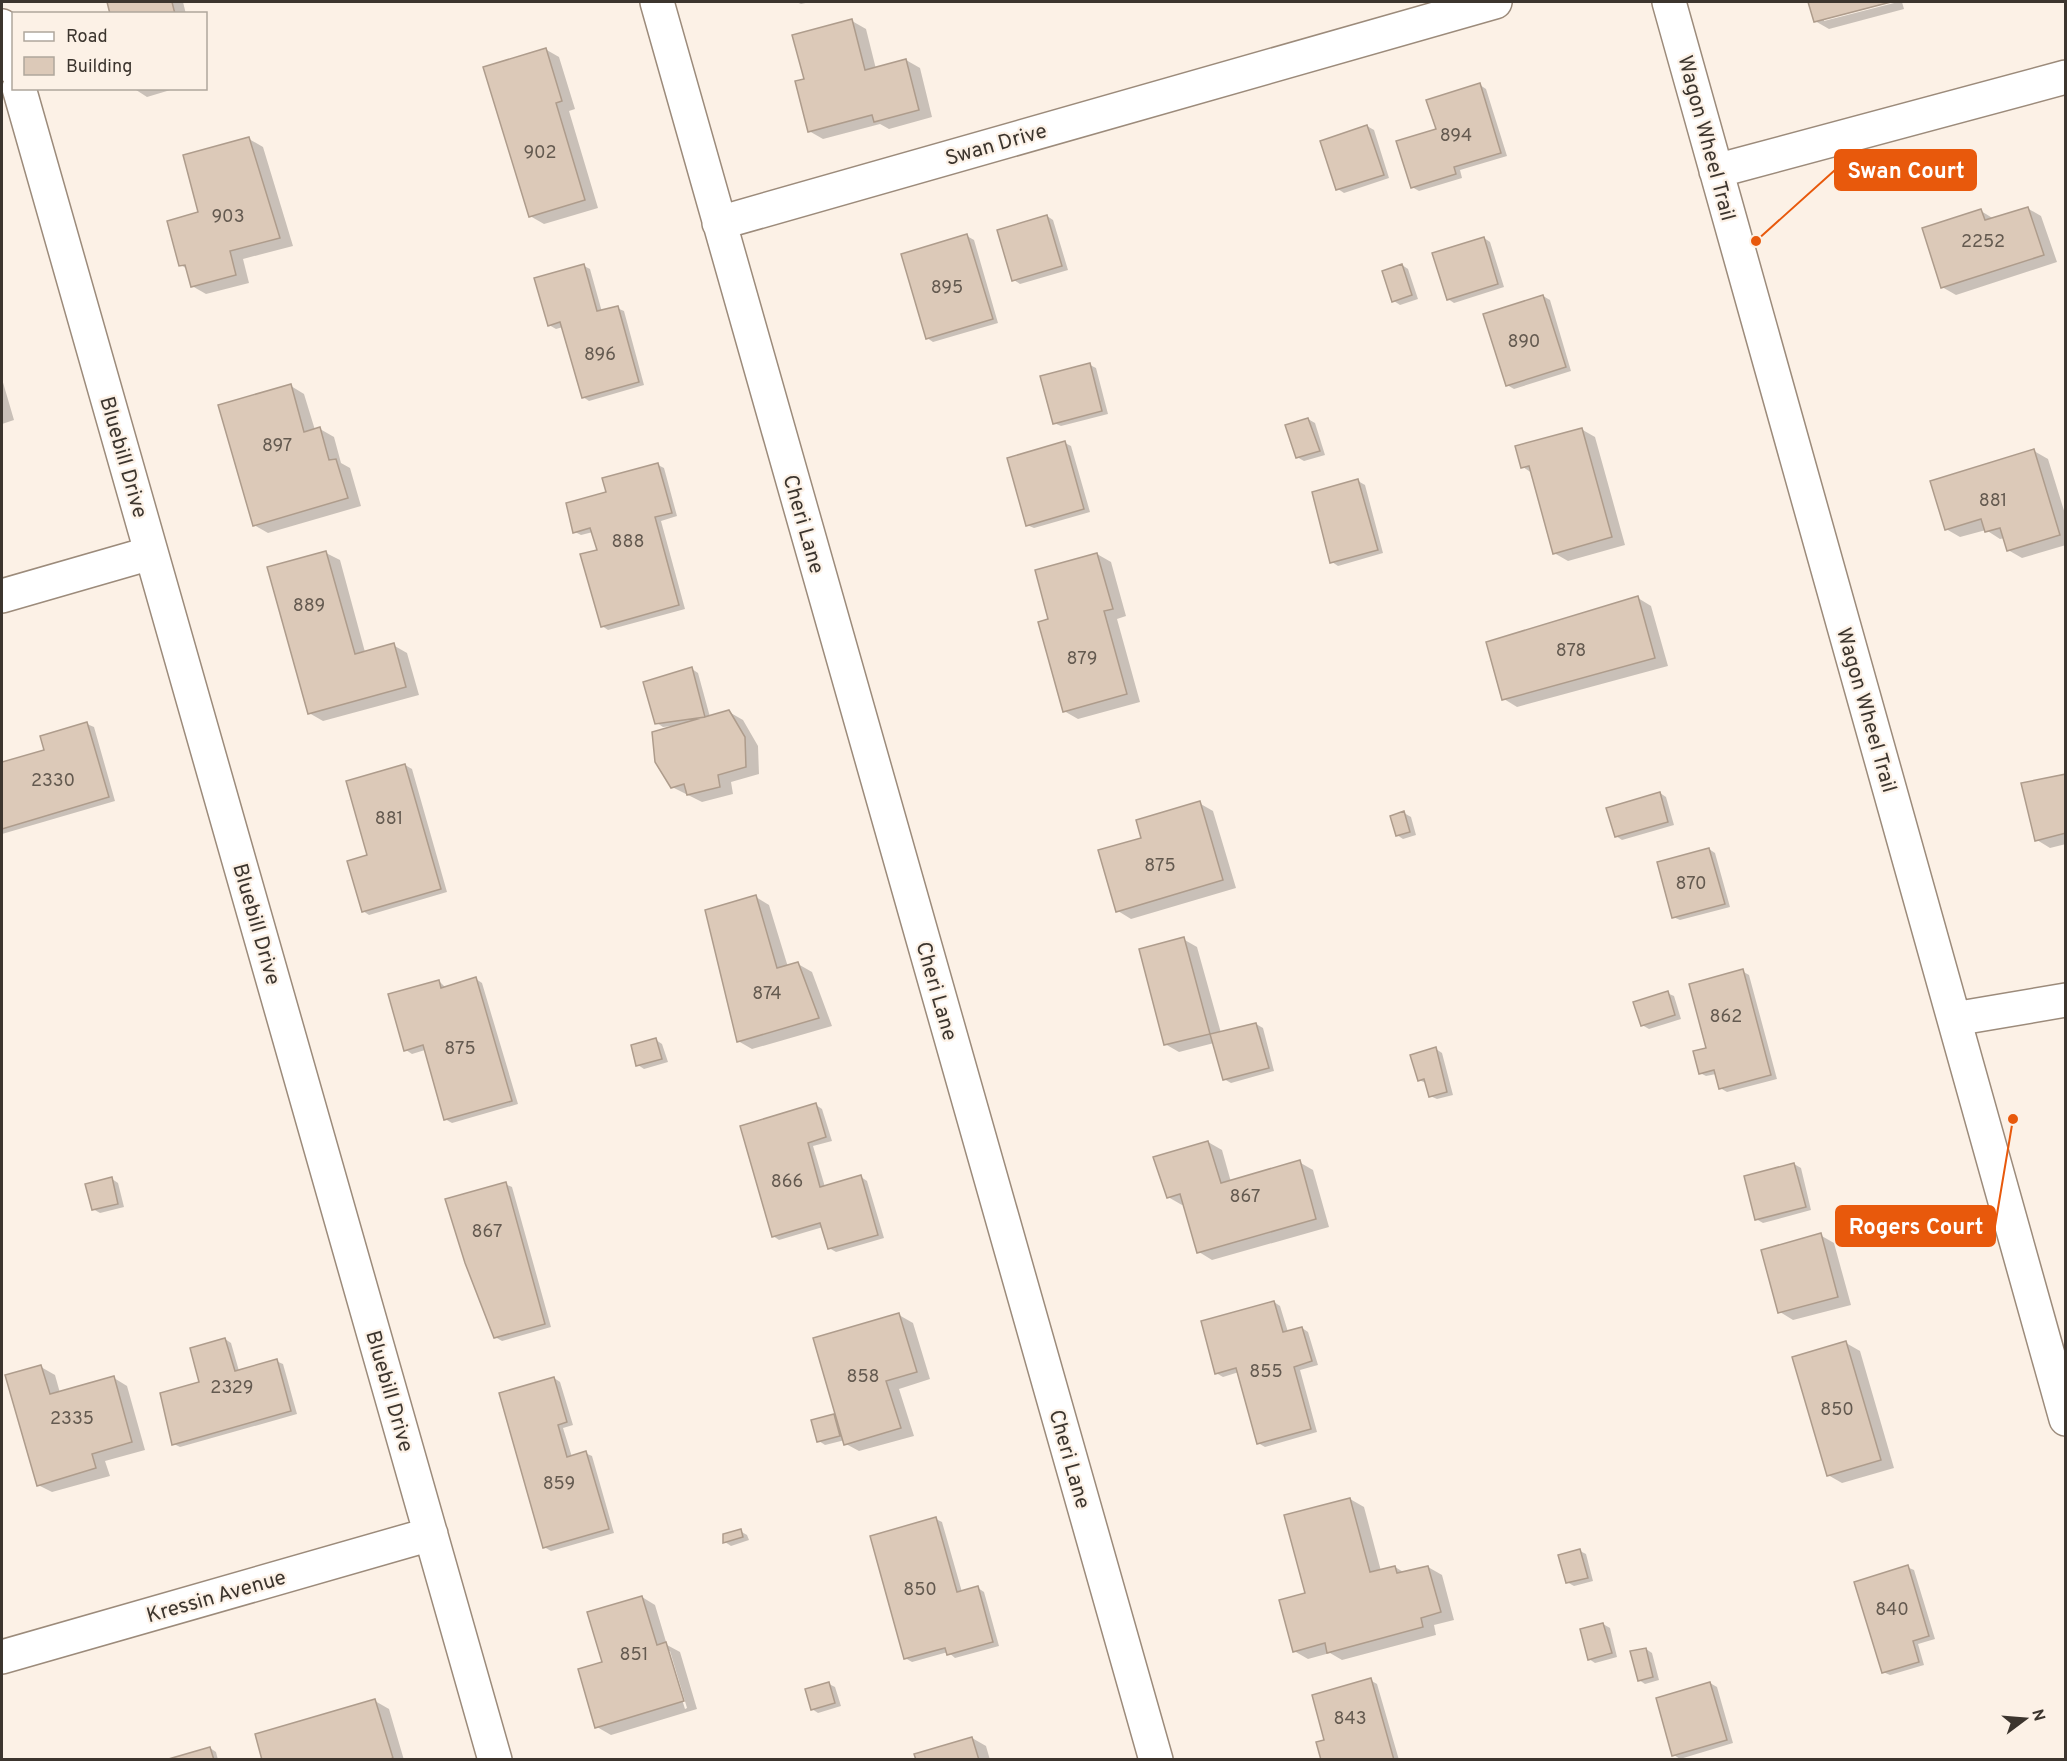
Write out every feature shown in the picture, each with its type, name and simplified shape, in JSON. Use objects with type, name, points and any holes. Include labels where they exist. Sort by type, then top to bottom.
[{"type":"street","points":[[657,2],[719,223]]},
{"type":"street","name":"Swan Drive","points":[[719,223],[1495,2]]},
{"type":"street","name":"Wagon Wheel Trail","points":[[1670,2],[2066,1419]]},
{"type":"street","points":[[2,26],[12,62]]},
{"type":"street","points":[[1716,171],[2066,77]]},
{"type":"street","name":"Bluebill Drive","points":[[20,90],[495,1760]]},
{"type":"street","name":"Cheri Lane","points":[[719,223],[1156,1760]]},
{"type":"street","points":[[2,596],[151,553]]},
{"type":"street","points":[[1954,1019],[2066,1000]]},
{"type":"street","name":"Kressin Avenue","points":[[2,1657],[431,1534]]},
{"type":"building","points":[[107,2],[172,2],[174,12],[110,12]]},
{"type":"building","points":[[1808,2],[1891,2],[1814,22]]},
{"type":"building","points":[[852,19],[865,70],[906,59],[919,110],[874,122],[872,115],[808,132],[795,81],[804,79],[792,35]]},
{"type":"building","points":[[546,48],[562,101],[556,103],[585,200],[529,217],[483,67]]},
{"type":"building","points":[[1480,83],[1501,153],[1454,167],[1456,174],[1411,188],[1396,141],[1436,129],[1426,100]]},
{"type":"building","points":[[1367,125],[1384,175],[1336,190],[1320,141]]},
{"type":"building","points":[[249,137],[280,238],[230,251],[236,275],[191,287],[185,265],[179,266],[167,221],[198,212],[183,155]]},
{"type":"building","points":[[2028,207],[2044,255],[1941,288],[1922,228],[1981,209],[1985,220]]},
{"type":"building","points":[[1047,215],[1062,266],[1012,281],[997,230]]},
{"type":"building","points":[[967,234],[993,319],[926,339],[901,254]]},
{"type":"building","points":[[1484,237],[1498,284],[1447,300],[1432,253]]},
{"type":"building","points":[[584,264],[597,311],[618,306],[639,382],[582,398],[560,322],[548,326],[534,278]]},
{"type":"building","points":[[1402,264],[1412,295],[1392,302],[1382,271]]},
{"type":"building","points":[[1543,295],[1566,367],[1506,386],[1483,314]]},
{"type":"building","points":[[1090,363],[1102,411],[1053,424],[1040,376]]},
{"type":"building","points":[[291,384],[304,432],[320,427],[329,460],[336,459],[348,498],[253,526],[218,405]]},
{"type":"building","points":[[1308,418],[1320,451],[1296,458],[1285,425]]},
{"type":"building","points":[[1582,428],[1612,537],[1553,554],[1529,466],[1521,468],[1515,446]]},
{"type":"building","points":[[1065,441],[1084,509],[1026,526],[1007,458]]},
{"type":"building","points":[[2034,449],[2060,535],[2007,551],[2000,528],[1985,532],[1981,519],[1945,530],[1930,481]]},
{"type":"building","points":[[658,463],[672,513],[655,517],[679,605],[601,627],[580,554],[597,550],[590,528],[573,533],[566,503],[606,492],[602,478]]},
{"type":"building","points":[[1358,479],[1378,550],[1330,563],[1312,492]]},
{"type":"building","points":[[326,551],[355,654],[394,643],[406,687],[308,714],[267,567]]},
{"type":"building","points":[[1097,553],[1113,609],[1104,611],[1127,694],[1063,712],[1038,622],[1048,619],[1035,570]]},
{"type":"building","points":[[1638,596],[1655,658],[1502,700],[1486,642]]},
{"type":"building","points":[[692,667],[705,717],[655,724],[643,682]]},
{"type":"building","points":[[729,710],[745,737],[746,767],[718,775],[720,787],[687,795],[684,784],[671,788],[655,762],[652,732]]},
{"type":"building","points":[[87,722],[109,797],[2,829],[2,762],[44,750],[40,736]]},
{"type":"building","points":[[405,764],[441,889],[362,912],[347,861],[367,855],[346,781]]},
{"type":"building","points":[[2066,774],[2066,833],[2035,841],[2021,783]]},
{"type":"building","points":[[1660,792],[1668,822],[1615,837],[1606,808]]},
{"type":"building","points":[[1200,801],[1223,880],[1116,912],[1098,850],[1141,838],[1136,820]]},
{"type":"building","points":[[1404,811],[1410,832],[1396,836],[1390,816]]},
{"type":"building","points":[[1709,848],[1725,904],[1672,918],[1657,862]]},
{"type":"building","points":[[756,895],[777,968],[798,962],[819,1018],[737,1042],[705,910]]},
{"type":"building","points":[[1184,937],[1210,1034],[1164,1045],[1139,949]]},
{"type":"building","points":[[1743,969],[1771,1075],[1719,1089],[1714,1070],[1699,1074],[1693,1051],[1706,1048],[1689,984]]},
{"type":"building","points":[[476,977],[512,1101],[444,1120],[423,1045],[404,1051],[388,994],[439,980],[441,988]]},
{"type":"building","points":[[1668,991],[1675,1015],[1641,1026],[1633,1002]]},
{"type":"building","points":[[1256,1023],[1269,1068],[1223,1080],[1210,1034]]},
{"type":"building","points":[[656,1038],[662,1059],[636,1066],[631,1045]]},
{"type":"building","points":[[1436,1047],[1447,1092],[1429,1097],[1424,1079],[1418,1081],[1410,1055]]},
{"type":"building","points":[[816,1103],[826,1137],[808,1143],[820,1187],[861,1175],[878,1235],[828,1249],[820,1223],[772,1237],[740,1126]]},
{"type":"building","points":[[1208,1141],[1221,1183],[1300,1160],[1316,1219],[1197,1253],[1180,1194],[1167,1198],[1153,1157]]},
{"type":"building","points":[[1794,1163],[1806,1207],[1755,1220],[1744,1176]]},
{"type":"building","points":[[112,1177],[118,1204],[92,1210],[85,1184]]},
{"type":"building","points":[[506,1182],[545,1324],[494,1338],[465,1263],[445,1199]]},
{"type":"building","points":[[1821,1233],[1838,1297],[1778,1313],[1761,1250]]},
{"type":"building","points":[[1274,1301],[1283,1332],[1302,1327],[1312,1361],[1294,1367],[1311,1429],[1257,1444],[1236,1368],[1215,1374],[1201,1321]]},
{"type":"building","points":[[899,1313],[917,1372],[886,1381],[901,1428],[844,1445],[813,1338]]},
{"type":"building","points":[[225,1338],[235,1371],[277,1359],[291,1411],[172,1445],[160,1393],[199,1382],[190,1348]]},
{"type":"building","points":[[1846,1341],[1881,1460],[1827,1476],[1792,1357]]},
{"type":"building","points":[[41,1365],[50,1394],[114,1376],[132,1442],[92,1454],[96,1468],[37,1486],[5,1375]]},
{"type":"building","points":[[554,1377],[567,1422],[558,1425],[567,1457],[586,1451],[609,1529],[543,1548],[499,1393]]},
{"type":"building","points":[[834,1414],[840,1436],[817,1442],[811,1420]]},
{"type":"building","points":[[1350,1498],[1370,1572],[1395,1566],[1397,1573],[1428,1566],[1441,1612],[1421,1618],[1423,1627],[1327,1653],[1325,1643],[1293,1652],[1279,1600],[1305,1593],[1284,1515]]},
{"type":"building","points":[[936,1517],[957,1592],[978,1586],[993,1642],[947,1655],[945,1648],[904,1659],[870,1536]]},
{"type":"building","points":[[741,1529],[743,1537],[723,1543],[723,1534]]},
{"type":"building","points":[[1580,1549],[1588,1578],[1566,1583],[1558,1555]]},
{"type":"building","points":[[1908,1565],[1929,1636],[1913,1641],[1919,1662],[1882,1673],[1854,1582]]},
{"type":"building","points":[[642,1596],[657,1645],[666,1642],[684,1701],[595,1728],[578,1669],[602,1662],[587,1612]]},
{"type":"building","points":[[1603,1623],[1612,1653],[1588,1660],[1580,1629]]},
{"type":"building","points":[[1646,1648],[1653,1677],[1638,1681],[1630,1651]]},
{"type":"building","points":[[1371,1678],[1394,1760],[1321,1760],[1316,1742],[1324,1740],[1312,1695]]},
{"type":"building","points":[[829,1682],[835,1703],[811,1710],[805,1689]]},
{"type":"building","points":[[1710,1682],[1727,1740],[1672,1756],[1656,1698]]},
{"type":"building","points":[[375,1699],[393,1758],[387,1760],[262,1760],[255,1734]]},
{"type":"building","points":[[972,1737],[979,1760],[916,1760],[914,1754]]},
{"type":"building","points":[[210,1747],[214,1760],[165,1760]]},
{"type":"place","name":"Swan Court","points":[[1756,241]]},
{"type":"place","name":"Rogers Court","points":[[2013,1119]]}]
